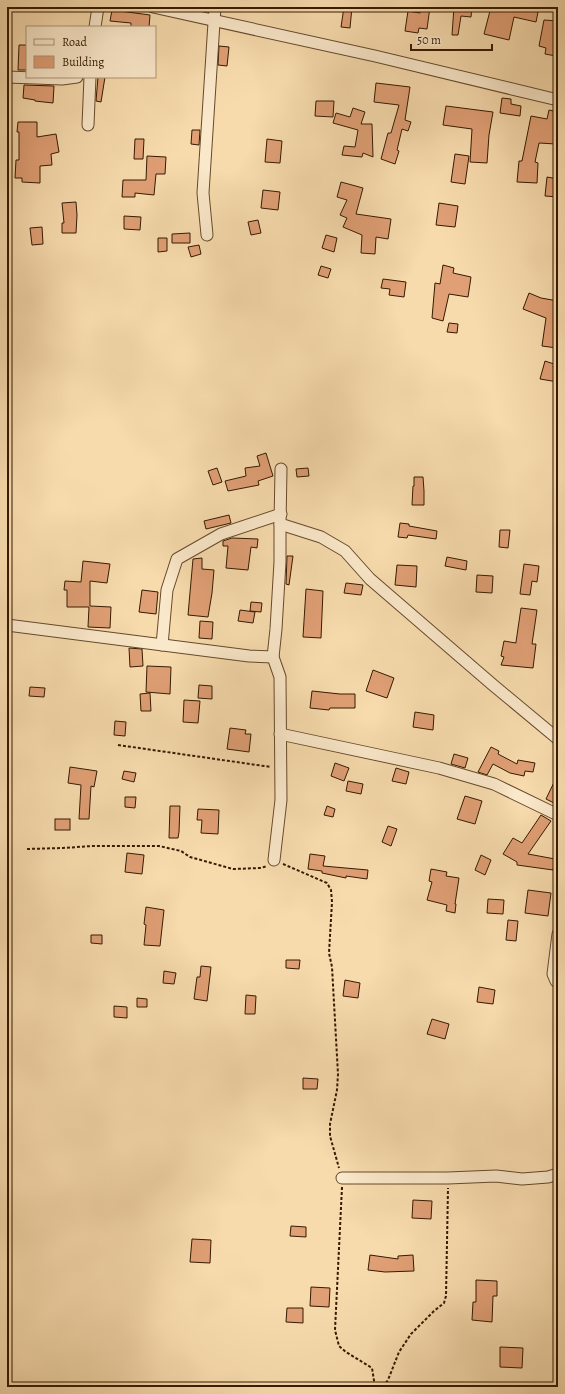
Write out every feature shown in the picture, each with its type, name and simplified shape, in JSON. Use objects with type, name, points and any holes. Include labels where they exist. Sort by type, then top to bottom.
[{"type":"street","points":[[95,26],[98,7]]},
{"type":"street","points":[[153,7],[213,19],[375,56],[558,100]]},
{"type":"street","points":[[207,235],[203,193],[213,19],[215,7]]},
{"type":"street","points":[[7,77],[26,78]]},
{"type":"street","points":[[34,78],[70,78]]},
{"type":"street","points":[[88,125],[90,78]]},
{"type":"street","points":[[274,860],[281,800],[280,676],[273,657],[280,570],[281,469]]},
{"type":"street","points":[[162,644],[167,590],[177,558],[221,534],[281,519],[321,537],[345,551],[370,579],[558,739]]},
{"type":"street","points":[[7,625],[273,657]]},
{"type":"street","points":[[280,734],[439,768],[494,784],[558,815]]},
{"type":"street","points":[[558,934],[552,974],[556,981],[558,981]]},
{"type":"street","points":[[342,1178],[448,1178],[496,1176],[522,1178],[548,1177],[558,1174]]},
{"type":"path","points":[[118,746],[280,768]]},
{"type":"path","points":[[27,849],[92,846],[159,846],[181,851],[190,857],[233,869],[261,868],[274,860],[327,883],[331,890],[332,902],[329,953],[332,968],[338,1074],[338,1090],[330,1124],[330,1136],[342,1178],[335,1330],[339,1346],[372,1368],[375,1387]]},
{"type":"path","points":[[383,1387],[388,1380],[399,1352],[411,1334],[434,1311],[444,1304],[446,1296],[448,1178]]},
{"type":"building","points":[[344,7],[352,7],[350,28],[341,27]]},
{"type":"building","points":[[420,7],[430,7],[427,29],[419,28],[418,33],[405,31],[408,11],[420,13]]},
{"type":"building","points":[[454,7],[472,7],[471,17],[461,16],[458,35],[452,35]]},
{"type":"building","points":[[491,7],[520,7],[538,12],[536,22],[514,17],[509,40],[484,34]]},
{"type":"building","points":[[112,10],[150,15],[149,26],[131,26],[131,23],[110,21]]},
{"type":"building","points":[[544,20],[558,21],[558,52],[556,52],[556,56],[545,54],[546,48],[539,46]]},
{"type":"building","points":[[19,45],[26,45],[26,70],[18,70]]},
{"type":"building","points":[[219,46],[229,47],[227,66],[218,65]]},
{"type":"building","points":[[98,78],[105,78],[101,102],[96,101]]},
{"type":"building","points":[[376,83],[410,87],[405,120],[411,122],[408,131],[402,129],[397,150],[399,151],[395,164],[381,159],[388,133],[391,133],[399,105],[374,102]]},
{"type":"building","points":[[24,85],[54,86],[53,103],[23,98]]},
{"type":"building","points":[[502,98],[511,99],[511,104],[521,106],[520,116],[500,113]]},
{"type":"building","points":[[316,101],[334,101],[333,117],[315,116]]},
{"type":"building","points":[[446,106],[493,112],[489,135],[487,163],[470,162],[472,129],[443,125]]},
{"type":"building","points":[[353,108],[365,112],[361,124],[372,124],[373,157],[363,153],[362,157],[342,155],[344,146],[355,147],[358,130],[333,123],[336,113],[350,117]]},
{"type":"building","points":[[549,110],[558,112],[556,144],[539,143],[535,162],[538,163],[537,183],[517,182],[519,161],[522,161],[531,116],[547,119]]},
{"type":"building","points":[[18,122],[37,122],[37,137],[56,134],[59,152],[51,154],[52,165],[40,166],[40,183],[22,182],[22,178],[15,178],[16,160],[19,160],[19,132],[17,132]]},
{"type":"building","points":[[192,130],[200,130],[199,145],[191,144]]},
{"type":"building","points":[[135,139],[144,139],[143,159],[134,159]]},
{"type":"building","points":[[267,139],[282,141],[280,163],[265,162]]},
{"type":"building","points":[[455,154],[469,156],[465,184],[451,182]]},
{"type":"building","points":[[147,156],[166,157],[165,174],[156,174],[154,195],[135,193],[135,197],[122,197],[123,180],[146,180]]},
{"type":"building","points":[[547,177],[558,179],[558,197],[545,196]]},
{"type":"building","points":[[341,182],[363,188],[356,214],[391,219],[388,239],[376,237],[375,254],[361,253],[362,235],[343,227],[347,218],[340,215],[347,200],[337,197]]},
{"type":"building","points":[[263,190],[280,192],[278,210],[261,208]]},
{"type":"building","points":[[76,202],[76,233],[62,233],[62,223],[64,223],[62,203]]},
{"type":"building","points":[[439,203],[458,206],[455,227],[436,225]]},
{"type":"building","points":[[124,216],[141,217],[140,230],[124,229]]},
{"type":"building","points":[[258,220],[261,233],[251,235],[248,222]]},
{"type":"building","points":[[42,227],[43,244],[32,245],[30,228]]},
{"type":"building","points":[[190,233],[190,243],[172,243],[172,234]]},
{"type":"building","points":[[326,235],[337,238],[334,252],[322,248]]},
{"type":"building","points":[[158,238],[167,238],[167,251],[158,252]]},
{"type":"building","points":[[199,245],[201,254],[191,257],[188,247]]},
{"type":"building","points":[[443,265],[454,268],[453,273],[471,277],[468,297],[449,294],[443,321],[432,318],[435,283],[440,284]]},
{"type":"building","points":[[321,266],[331,269],[328,278],[318,275]]},
{"type":"building","points":[[383,279],[406,282],[404,297],[389,295],[390,289],[381,288]]},
{"type":"building","points":[[529,293],[541,298],[558,301],[557,348],[542,346],[546,318],[523,309]]},
{"type":"building","points":[[449,323],[458,324],[457,333],[447,332]]},
{"type":"building","points":[[545,361],[554,364],[553,367],[558,368],[558,382],[540,379]]},
{"type":"building","points":[[266,453],[273,476],[258,481],[259,485],[228,491],[225,481],[246,476],[245,468],[260,466],[257,456]]},
{"type":"building","points":[[217,468],[222,482],[213,485],[208,471]]},
{"type":"building","points":[[308,468],[309,476],[297,477],[296,469]]},
{"type":"building","points":[[414,477],[423,477],[424,505],[412,505]]},
{"type":"building","points":[[229,515],[231,523],[206,529],[204,521]]},
{"type":"building","points":[[400,523],[437,531],[436,539],[408,535],[407,538],[398,537]]},
{"type":"building","points":[[500,530],[510,530],[508,548],[499,547]]},
{"type":"building","points":[[232,538],[258,539],[257,548],[251,547],[248,570],[226,568],[228,546],[223,546],[223,541]]},
{"type":"building","points":[[287,556],[293,556],[289,585],[286,584]]},
{"type":"building","points":[[447,557],[467,561],[466,570],[445,566]]},
{"type":"building","points":[[202,558],[202,569],[214,570],[208,617],[188,615],[193,559]]},
{"type":"building","points":[[83,561],[110,564],[107,583],[90,581],[90,606],[111,607],[110,628],[88,627],[89,607],[67,607],[67,590],[64,590],[65,581],[81,582]]},
{"type":"building","points":[[524,564],[539,566],[537,582],[532,581],[530,595],[520,594]]},
{"type":"building","points":[[397,565],[417,566],[416,587],[395,585]]},
{"type":"building","points":[[477,575],[493,576],[492,593],[476,592]]},
{"type":"building","points":[[346,583],[363,585],[361,595],[344,593]]},
{"type":"building","points":[[306,589],[323,591],[321,638],[303,637]]},
{"type":"building","points":[[142,590],[158,592],[156,614],[139,612]]},
{"type":"building","points":[[251,602],[262,603],[261,612],[250,611]]},
{"type":"building","points":[[521,608],[537,610],[532,644],[536,644],[533,668],[501,665],[504,657],[501,656],[504,641],[516,643]]},
{"type":"building","points":[[240,610],[255,612],[253,623],[238,621]]},
{"type":"building","points":[[200,621],[213,622],[212,639],[199,638]]},
{"type":"building","points":[[129,648],[142,649],[143,666],[130,667]]},
{"type":"building","points":[[147,666],[171,667],[170,694],[146,692]]},
{"type":"building","points":[[373,670],[394,678],[387,698],[366,691]]},
{"type":"building","points":[[199,685],[212,686],[212,699],[198,698]]},
{"type":"building","points":[[30,687],[45,688],[44,697],[29,696]]},
{"type":"building","points":[[312,691],[355,694],[355,708],[330,708],[329,710],[310,708]]},
{"type":"building","points":[[150,693],[151,711],[141,711],[140,694]]},
{"type":"building","points":[[184,700],[200,701],[198,723],[183,722]]},
{"type":"building","points":[[415,712],[434,715],[433,730],[413,727]]},
{"type":"building","points":[[115,721],[126,722],[125,736],[114,735]]},
{"type":"building","points":[[230,728],[246,730],[245,734],[251,734],[249,752],[227,749]]},
{"type":"building","points":[[491,747],[499,751],[498,754],[517,764],[518,760],[535,763],[533,772],[525,771],[524,776],[510,773],[493,764],[487,775],[478,772]]},
{"type":"building","points":[[454,754],[468,758],[465,768],[451,764]]},
{"type":"building","points":[[335,763],[349,768],[344,781],[331,776]]},
{"type":"building","points":[[70,767],[97,771],[94,787],[91,786],[89,819],[79,819],[81,785],[68,783]]},
{"type":"building","points":[[396,768],[409,772],[406,784],[392,781]]},
{"type":"building","points":[[124,771],[136,773],[134,782],[122,779]]},
{"type":"building","points":[[558,774],[558,805],[546,799]]},
{"type":"building","points":[[348,781],[363,784],[361,794],[346,791]]},
{"type":"building","points":[[465,796],[482,801],[475,824],[457,819]]},
{"type":"building","points":[[125,797],[136,797],[135,808],[125,807]]},
{"type":"building","points":[[170,806],[180,806],[178,838],[169,838]]},
{"type":"building","points":[[327,806],[335,809],[333,817],[324,815]]},
{"type":"building","points":[[198,809],[219,810],[218,834],[201,833],[202,820],[197,820]]},
{"type":"building","points":[[541,815],[551,821],[528,854],[555,859],[553,870],[517,865],[517,862],[503,854],[513,838],[522,843]]},
{"type":"building","points":[[55,819],[70,819],[70,830],[55,830]]},
{"type":"building","points":[[388,826],[397,829],[391,846],[382,842]]},
{"type":"building","points":[[127,853],[144,855],[142,874],[125,872]]},
{"type":"building","points":[[310,854],[325,856],[323,866],[368,870],[367,879],[346,876],[346,878],[322,873],[322,871],[308,869]]},
{"type":"building","points":[[481,855],[491,860],[485,875],[475,870]]},
{"type":"building","points":[[431,869],[447,872],[446,876],[459,878],[455,913],[446,911],[447,905],[427,900],[432,882],[429,881]]},
{"type":"building","points":[[528,890],[551,893],[548,916],[525,913]]},
{"type":"building","points":[[488,899],[504,900],[503,914],[487,913]]},
{"type":"building","points":[[146,907],[164,910],[160,946],[144,945]]},
{"type":"building","points":[[508,920],[518,921],[516,941],[506,940]]},
{"type":"building","points":[[91,935],[102,935],[102,944],[91,943]]},
{"type":"building","points":[[286,960],[300,960],[299,969],[286,968]]},
{"type":"building","points":[[201,966],[211,967],[207,1001],[194,999],[197,977],[200,977]]},
{"type":"building","points":[[164,971],[176,973],[174,984],[163,983]]},
{"type":"building","points":[[345,980],[360,983],[358,998],[343,996]]},
{"type":"building","points":[[479,987],[495,990],[493,1004],[477,1002]]},
{"type":"building","points":[[246,995],[256,996],[255,1014],[245,1014]]},
{"type":"building","points":[[137,998],[147,999],[147,1007],[137,1007]]},
{"type":"building","points":[[114,1006],[127,1007],[127,1018],[114,1017]]},
{"type":"building","points":[[432,1019],[449,1024],[445,1039],[427,1034]]},
{"type":"building","points":[[303,1078],[318,1079],[317,1089],[303,1089]]},
{"type":"building","points":[[413,1200],[432,1201],[431,1219],[412,1218]]},
{"type":"building","points":[[291,1226],[306,1227],[306,1237],[290,1236]]},
{"type":"building","points":[[192,1239],[211,1240],[210,1263],[190,1262]]},
{"type":"building","points":[[370,1255],[398,1259],[398,1256],[413,1255],[414,1271],[385,1272],[368,1270]]},
{"type":"building","points":[[476,1280],[497,1281],[497,1296],[493,1296],[492,1322],[472,1320],[473,1302],[476,1302]]},
{"type":"building","points":[[311,1287],[330,1288],[329,1307],[310,1306]]},
{"type":"building","points":[[287,1308],[303,1308],[303,1323],[286,1322]]},
{"type":"building","points":[[500,1347],[523,1348],[522,1368],[500,1367]]}]
